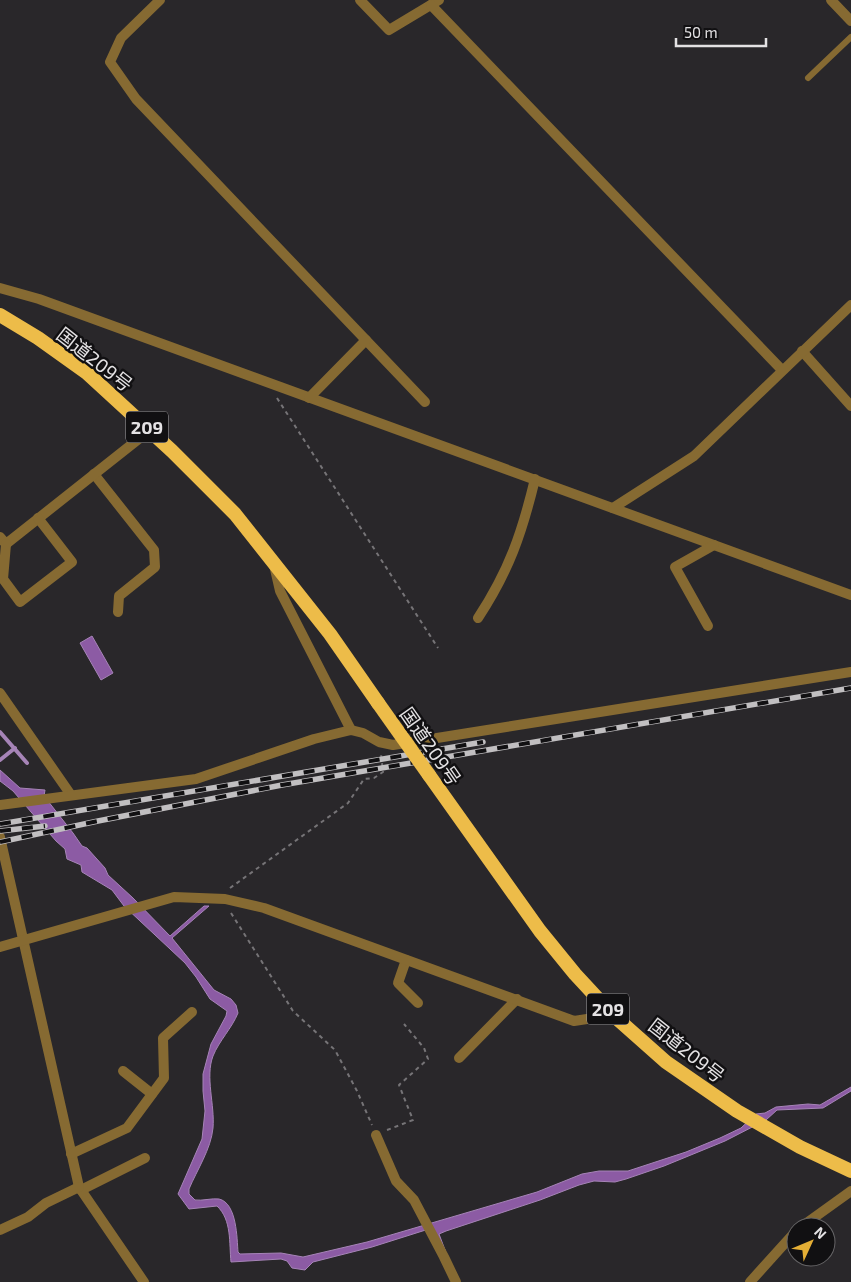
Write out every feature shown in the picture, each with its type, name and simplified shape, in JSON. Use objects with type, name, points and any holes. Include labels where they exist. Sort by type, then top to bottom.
[{"type":"highway","name":"国道209号","points":[[0,315],[38,338],[87,373],[150,430],[235,514],[330,634],[540,931],[575,974],[613,1015],[666,1062],[737,1111],[800,1147],[851,1172]]},
{"type":"street","points":[[160,0],[121,38],[110,62],[136,99],[425,402]]},
{"type":"street","points":[[360,0],[389,30],[435,3],[782,370]]},
{"type":"street","points":[[831,0],[851,21]]},
{"type":"street","points":[[0,288],[39,299],[851,594]]},
{"type":"street","points":[[613,508],[694,456],[851,305]]},
{"type":"street","points":[[309,398],[366,340]]},
{"type":"street","points":[[802,351],[851,406]]},
{"type":"street","points":[[38,518],[72,562],[20,602],[3,580],[3,540],[38,518],[150,430]]},
{"type":"street","points":[[94,474],[154,550],[155,567],[119,596],[118,612]]},
{"type":"street","points":[[478,618],[511,559],[525,520],[535,479]]},
{"type":"street","points":[[708,626],[675,568],[714,545]]},
{"type":"street","points":[[273,561],[280,591],[351,730]]},
{"type":"street","points":[[0,805],[196,778],[314,739],[351,730],[363,733],[379,742],[393,744],[851,672]]},
{"type":"street","points":[[0,694],[71,795]]},
{"type":"street","points":[[0,837],[80,1188],[144,1282]]},
{"type":"street","points":[[0,947],[174,897],[225,899],[264,908],[574,1021],[613,1015]]},
{"type":"street","points":[[406,960],[398,983],[418,1003]]},
{"type":"street","points":[[459,1058],[517,999]]},
{"type":"street","points":[[71,1154],[127,1128],[164,1078],[163,1038],[192,1012]]},
{"type":"street","points":[[123,1070],[152,1094]]},
{"type":"street","points":[[376,1135],[396,1181],[414,1200],[456,1282]]},
{"type":"street","points":[[0,1230],[28,1217],[46,1203],[145,1158]]},
{"type":"street","points":[[815,1217],[851,1191]]},
{"type":"street","points":[[750,1282],[786,1242]]},
{"type":"lane","points":[[808,78],[851,37]]},
{"type":"path","points":[[268,383],[438,648]]},
{"type":"path","points":[[379,742],[384,767],[383,772],[374,778],[364,779],[348,803],[230,889],[225,899],[229,909],[294,1011],[335,1050],[358,1090],[376,1135],[413,1120],[399,1085],[428,1059],[424,1048],[404,1024]]},
{"type":"shaded area","points":[[92,636],[113,673],[101,680],[80,643]]},
{"type":"shaded area","points":[[0,770],[20,788],[45,790],[44,796],[82,846],[87,848],[105,868],[108,875],[170,936],[204,906],[209,906],[172,938],[214,990],[231,999],[236,1005],[238,1013],[213,1056],[210,1073],[213,1119],[212,1136],[207,1152],[189,1189],[189,1194],[195,1200],[219,1199],[225,1202],[233,1214],[238,1252],[240,1254],[281,1253],[303,1257],[367,1242],[537,1192],[582,1174],[599,1171],[628,1171],[686,1152],[720,1138],[741,1128],[756,1114],[765,1113],[776,1107],[808,1104],[820,1105],[851,1087],[851,1091],[823,1108],[777,1110],[766,1120],[725,1141],[664,1166],[615,1182],[594,1181],[579,1185],[446,1231],[439,1234],[445,1250],[432,1228],[372,1247],[313,1262],[305,1270],[292,1268],[287,1261],[281,1259],[231,1262],[229,1232],[222,1212],[217,1206],[189,1209],[178,1194],[202,1139],[205,1111],[203,1074],[211,1044],[227,1011],[210,999],[185,963],[124,906],[112,890],[82,872],[81,865],[67,859],[65,849],[13,791],[0,781]]},
{"type":"waterway","points":[[0,732],[27,763]]},
{"type":"waterway","points":[[0,760],[15,748]]},
{"type":"railway","points":[[0,842],[282,785],[851,688]]},
{"type":"railway","points":[[0,824],[483,742]]},
{"type":"railway","points":[[0,831],[45,826]]}]
